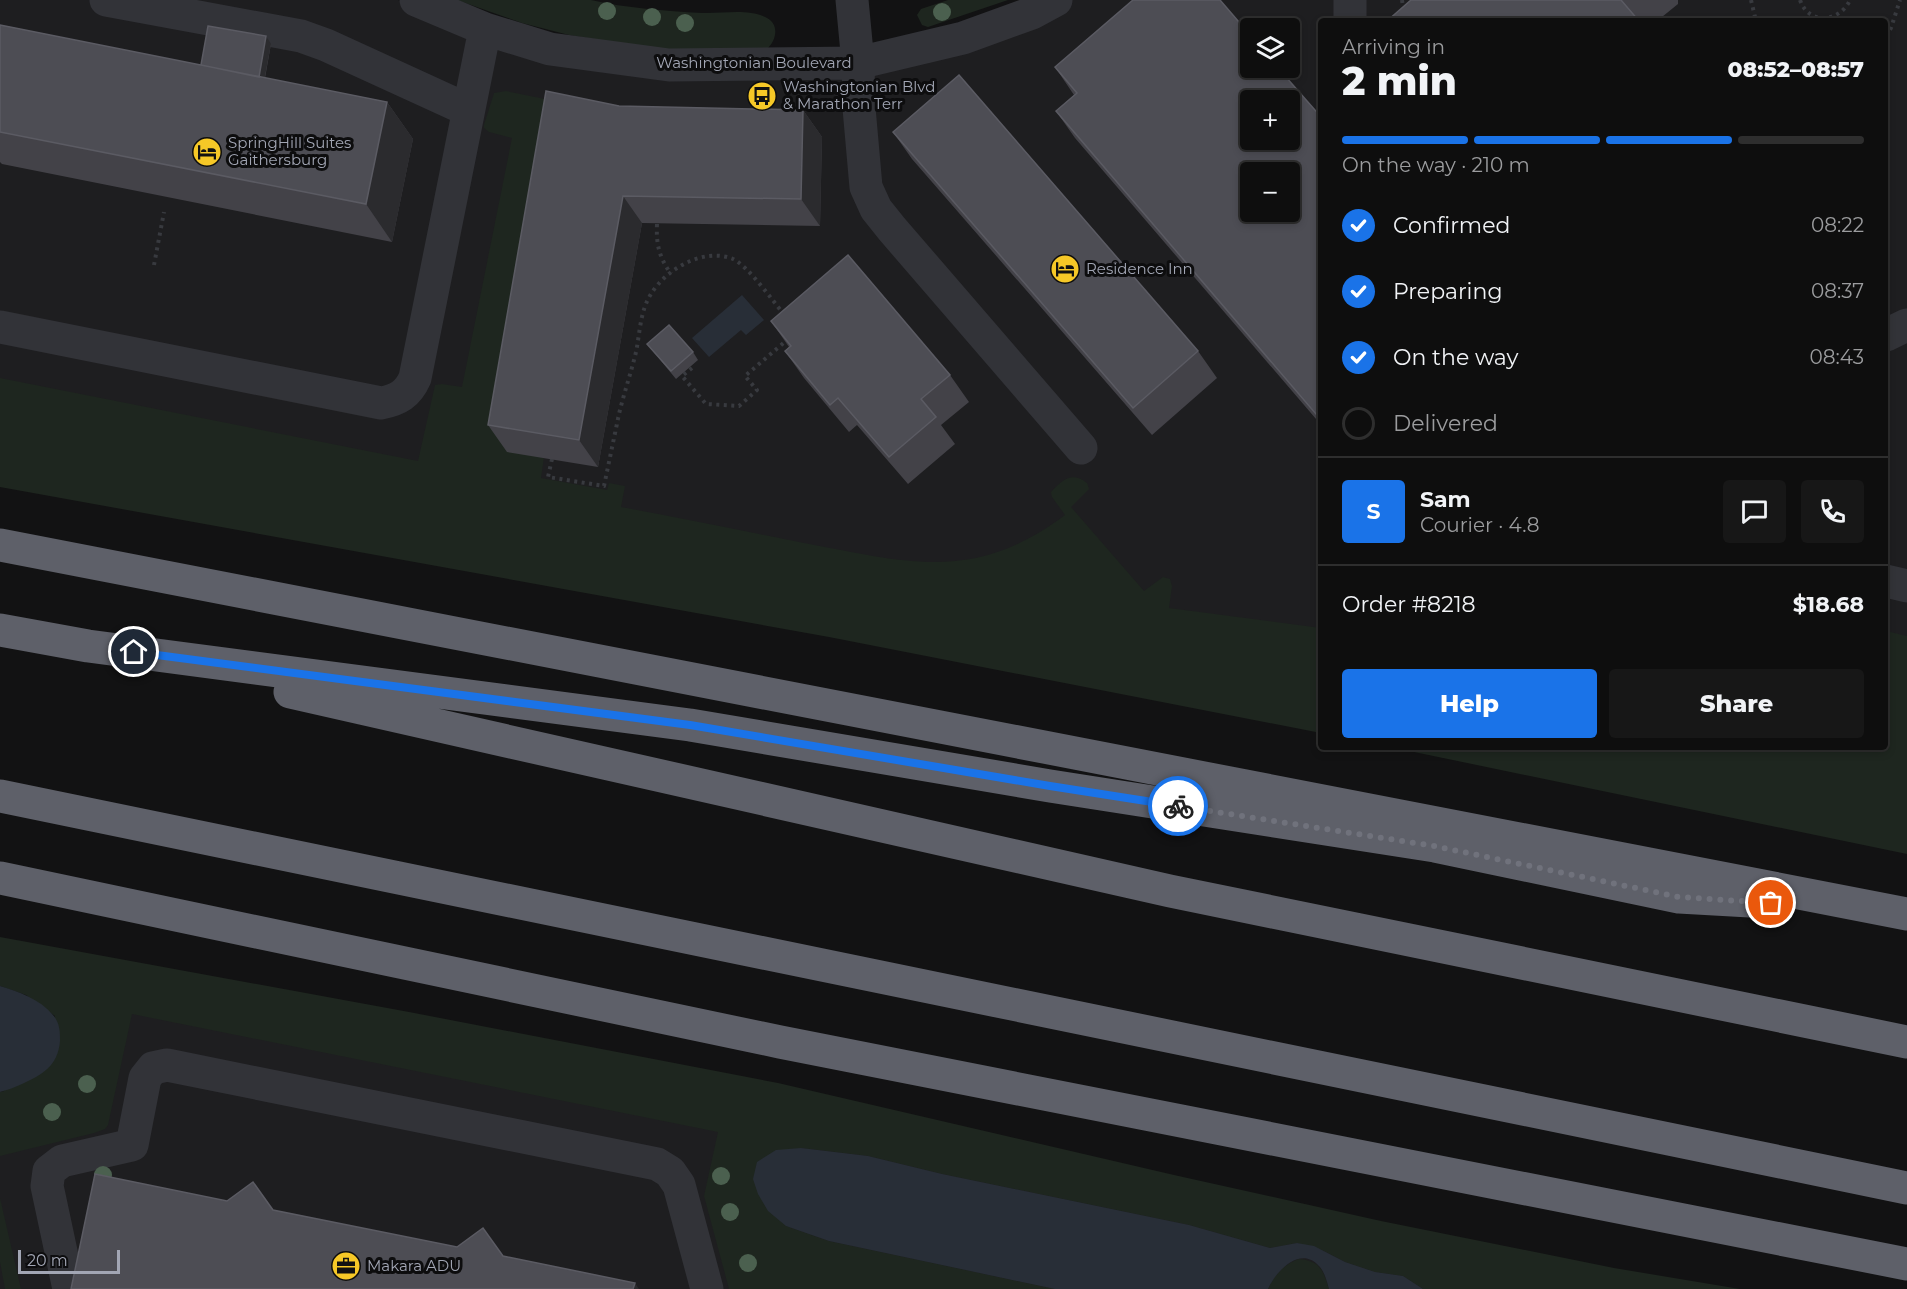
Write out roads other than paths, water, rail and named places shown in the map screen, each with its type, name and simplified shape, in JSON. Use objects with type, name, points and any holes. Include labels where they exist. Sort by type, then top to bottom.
[{"type":"highway","points":[[0,545],[1897,912]]},
{"type":"highway","points":[[0,630],[88,646],[1170,891],[1907,1042]]},
{"type":"highway","points":[[88,646],[690,725],[1050,786],[1434,846],[1679,897],[1897,912]]},
{"type":"highway","points":[[0,796],[1907,1188]]},
{"type":"highway","points":[[0,878],[791,1044],[1907,1264]]},
{"type":"street","points":[[106,0],[301,36],[326,45],[468,110]]},
{"type":"street","name":"Washingtonian Boulevard","points":[[416,0],[485,29],[550,49],[669,65],[858,63],[963,38],[1032,12],[1056,0]]},
{"type":"street","points":[[852,0],[866,187],[876,209],[1082,448]]},
{"type":"street","points":[[1350,0],[1350,18]]},
{"type":"street","points":[[0,327],[381,402],[403,395],[411,387],[415,378],[485,29]]},
{"type":"street","points":[[1888,334],[1907,325]]},
{"type":"street","points":[[1888,581],[1907,586]]},
{"type":"street","points":[[69,1289],[47,1186],[49,1171],[62,1161],[132,1145],[145,1078],[153,1068],[167,1065],[657,1164],[670,1172],[679,1185],[707,1289]]},
{"type":"place","name":"Washingtonian Blvd & Marathon Terr","points":[[762,96]]},
{"type":"place","name":"SpringHill Suites Gaithersburg","points":[[207,152]]},
{"type":"place","name":"Residence Inn","points":[[1065,269]]},
{"type":"place","name":"Makara ADU","points":[[346,1266]]}]
